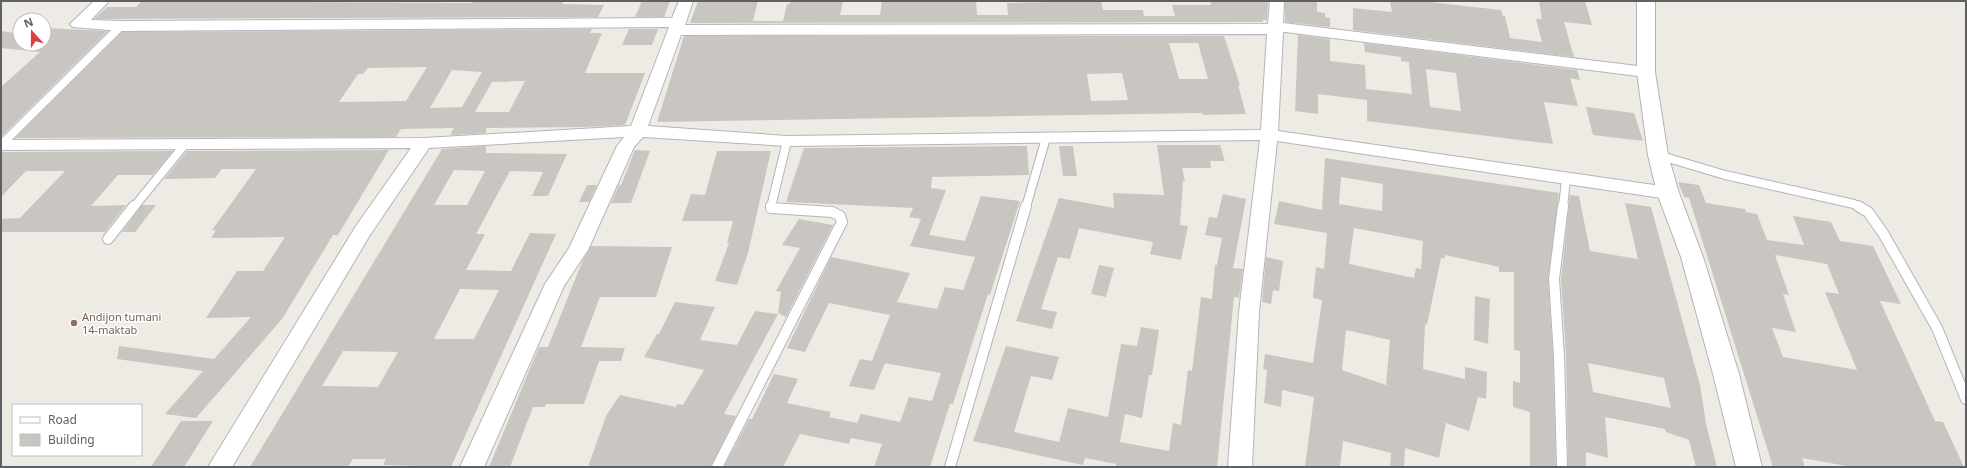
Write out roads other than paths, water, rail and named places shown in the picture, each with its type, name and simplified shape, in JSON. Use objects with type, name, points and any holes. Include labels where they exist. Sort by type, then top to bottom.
[{"type":"street","points":[[102,1],[78,24],[121,26],[677,26],[1275,29],[1285,27],[1646,72]]},
{"type":"street","points":[[472,467],[555,284],[578,250],[626,146],[638,132],[686,1]]},
{"type":"street","points":[[1240,467],[1249,312],[1269,135],[1277,1]]},
{"type":"street","points":[[1646,1],[1646,72],[1658,155],[1668,194],[1694,264],[1726,374],[1749,467]]},
{"type":"street","points":[[1,145],[424,142],[638,132],[787,141],[1269,135],[1668,194]]},
{"type":"street","points":[[220,467],[363,231],[424,142]]},
{"type":"lane","points":[[1,145],[121,26]]},
{"type":"lane","points":[[950,467],[1046,138]]},
{"type":"lane","points":[[717,467],[842,222],[840,216],[832,212],[771,208],[787,141]]},
{"type":"lane","points":[[108,239],[186,143]]},
{"type":"lane","points":[[1658,155],[1732,177],[1854,204],[1868,212],[1883,233],[1937,328],[1966,399]]},
{"type":"lane","points":[[1562,467],[1559,356],[1554,280],[1566,180]]},
{"type":"place","name":"Andijon tumani 14-maktab","points":[[74,323]]}]
